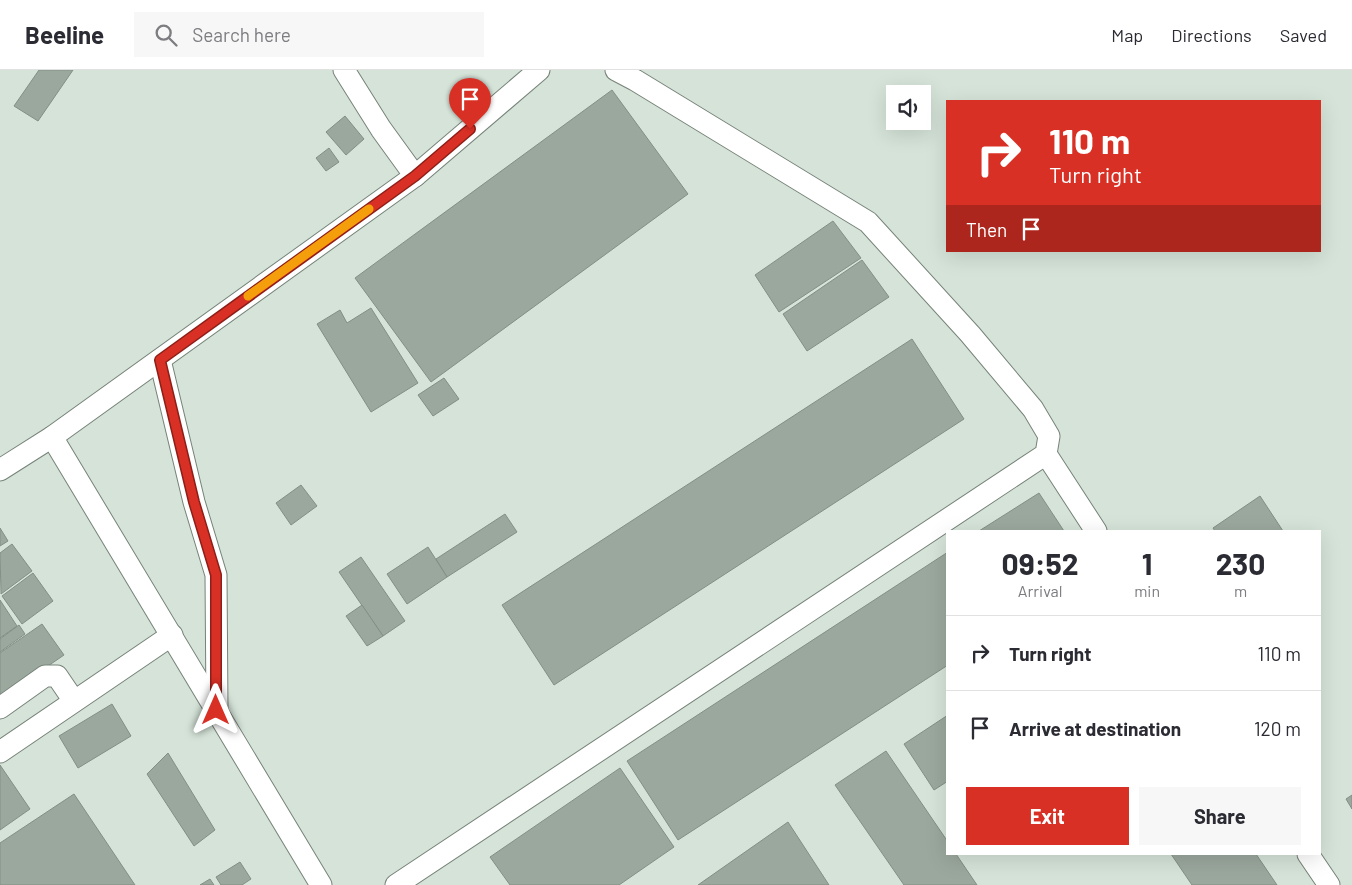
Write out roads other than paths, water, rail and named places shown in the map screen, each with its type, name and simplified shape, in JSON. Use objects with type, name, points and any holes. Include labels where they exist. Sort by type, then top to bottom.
[{"type":"street","points":[[344,70],[381,129],[415,176]]},
{"type":"street","points":[[0,470],[52,437],[415,176],[539,70]]},
{"type":"street","points":[[616,70],[868,222],[970,334],[1033,409],[1049,436],[1046,454],[1095,530]]},
{"type":"street","points":[[160,360],[194,502],[216,575],[216,710]]},
{"type":"street","points":[[52,437],[321,885]]},
{"type":"street","points":[[396,885],[1046,454]]},
{"type":"street","points":[[0,752],[172,636]]},
{"type":"street","points":[[0,708],[45,676],[57,676],[74,701]]},
{"type":"street","points":[[1309,855],[1329,885]]}]
